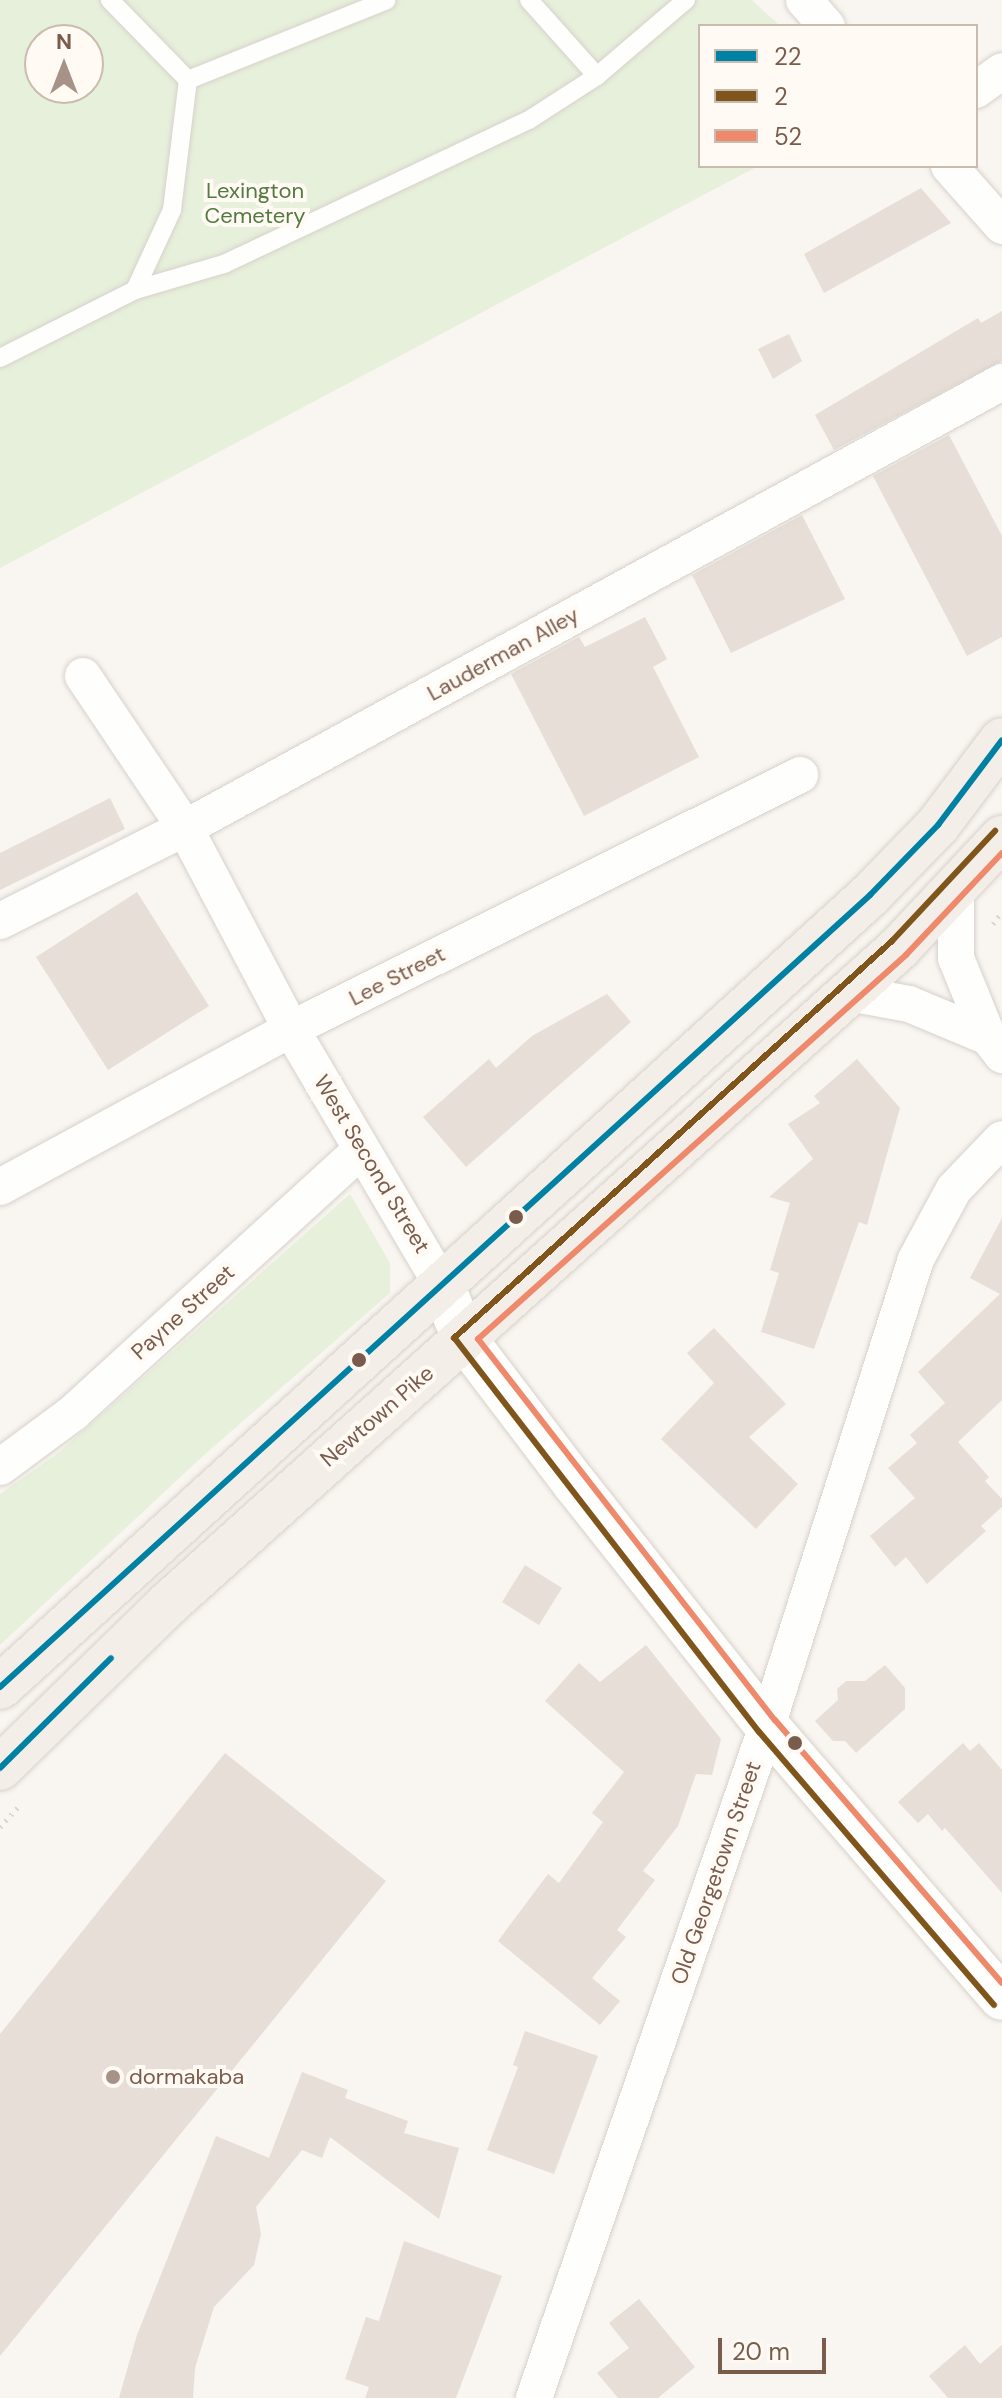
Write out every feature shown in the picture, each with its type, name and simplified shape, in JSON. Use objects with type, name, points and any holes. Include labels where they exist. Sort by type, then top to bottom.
[{"type":"main road","points":[[0,1687],[870,895],[938,825],[1002,740]]},
{"type":"main road","name":"Newtown Pike","points":[[0,1768],[168,1604],[849,993],[956,892],[1002,838]]},
{"type":"street","points":[[804,0],[825,24]]},
{"type":"street","points":[[978,89],[1002,71]]},
{"type":"street","points":[[951,168],[1002,226]]},
{"type":"street","name":"Lauderman Alley","points":[[0,921],[185,828],[1002,382]]},
{"type":"street","name":"West Second Street","points":[[83,676],[185,828],[291,1029],[442,1285],[464,1338],[767,1726],[1002,1998]]},
{"type":"street","name":"Lee Street","points":[[0,1187],[291,1029],[800,775]]},
{"type":"street","points":[[956,892],[956,958],[995,1046]]},
{"type":"street","points":[[849,993],[909,1004],[995,1046]]},
{"type":"street","name":"Old Georgetown Street","points":[[534,2398],[767,1726],[915,1261],[954,1189],[1002,1139]]},
{"type":"street","name":"Payne Street","points":[[0,1467],[73,1413],[361,1150]]},
{"type":"lane","points":[[110,0],[188,80]]},
{"type":"lane","points":[[188,80],[387,0]]},
{"type":"lane","points":[[529,0],[597,76]]},
{"type":"lane","points":[[3,355],[135,290],[224,264],[529,120],[597,76],[686,0]]},
{"type":"lane","points":[[135,290],[172,210],[188,80]]},
{"type":"green space","name":"Lexington Cemetery","points":[[0,0],[752,0],[778,24],[698,24],[698,168],[754,168],[0,568]]},
{"type":"green space","points":[[350,1194],[390,1263],[390,1293],[204,1455],[0,1645],[0,1494],[57,1454]]},
{"type":"building","points":[[921,188],[951,223],[824,293],[804,254]]},
{"type":"building","points":[[1002,311],[1002,361],[834,450],[815,415],[978,318],[981,323]]},
{"type":"building","points":[[789,334],[802,361],[773,379],[758,349]]},
{"type":"building","points":[[949,435],[1002,536],[1002,637],[967,656],[873,476]]},
{"type":"building","points":[[802,515],[845,599],[731,653],[692,575]]},
{"type":"building","points":[[645,617],[667,659],[653,667],[699,757],[584,816],[511,674],[579,637],[585,647]]},
{"type":"building","points":[[110,798],[125,829],[0,890],[0,853]]},
{"type":"building","points":[[137,892],[209,1006],[108,1070],[36,957]]},
{"type":"building","points":[[607,994],[631,1022],[466,1167],[423,1117],[489,1059],[496,1068],[532,1036]]},
{"type":"building","points":[[857,1059],[900,1108],[867,1225],[859,1222],[814,1349],[761,1332],[779,1273],[770,1270],[790,1203],[769,1197],[813,1159],[788,1124],[820,1103],[814,1096]]},
{"type":"building","points":[[1002,1218],[1002,1400],[958,1442],[989,1477],[985,1481],[1002,1499],[1002,1507],[981,1526],[986,1531],[927,1584],[906,1557],[895,1567],[870,1536],[915,1498],[888,1468],[917,1443],[910,1435],[945,1403],[918,1372],[1000,1294],[970,1278]]},
{"type":"building","points":[[714,1328],[786,1404],[749,1437],[798,1484],[756,1529],[661,1439],[714,1383],[687,1353]]},
{"type":"building","points":[[525,1565],[562,1588],[539,1625],[502,1602]]},
{"type":"building","points":[[646,1645],[721,1739],[712,1775],[696,1774],[678,1826],[643,1871],[655,1880],[617,1930],[626,1937],[592,1978],[620,2001],[600,2025],[498,1941],[548,1874],[559,1883],[603,1822],[592,1813],[624,1772],[545,1701],[579,1663],[600,1682]]},
{"type":"building","points":[[885,1665],[905,1688],[905,1709],[856,1753],[845,1741],[833,1741],[815,1721],[838,1700],[837,1689],[846,1681],[865,1681]]},
{"type":"building","points":[[963,1743],[970,1751],[979,1743],[1002,1770],[1002,1893],[945,1828],[942,1831],[928,1814],[918,1823],[898,1802]]},
{"type":"building","name":"dormakaba","points":[[225,1753],[386,1881],[0,2356],[0,2034]]},
{"type":"building","points":[[525,2031],[598,2056],[554,2174],[487,2150],[518,2067],[513,2065]]},
{"type":"building","points":[[302,2072],[348,2090],[345,2098],[408,2121],[404,2133],[459,2148],[439,2219],[330,2137],[322,2158],[302,2150],[256,2207],[261,2234],[254,2265],[214,2307],[195,2368],[193,2398],[119,2398],[137,2335],[216,2136],[269,2158]]},
{"type":"building","points":[[404,2241],[502,2276],[456,2398],[365,2398],[369,2387],[345,2379],[366,2317],[379,2321]]},
{"type":"building","points":[[639,2299],[695,2367],[658,2398],[618,2398],[597,2373],[629,2348],[609,2323]]},
{"type":"building","points":[[965,2345],[980,2364],[1002,2345],[1002,2398],[948,2398],[929,2376]]},
{"type":"transit line","name":"22","points":[[0,1687],[870,895],[938,825],[1002,740]]},
{"type":"transit line","name":"2","points":[[994,2005],[759,1732],[454,1338],[892,941],[995,831]]},
{"type":"transit line","name":"52","points":[[1002,853],[906,955],[478,1339],[775,1720],[1002,1983]]},
{"type":"transit line","name":"22","points":[[0,1768],[111,1658]]},
{"type":"place","name":"dormakaba","points":[[113,2077]]}]
